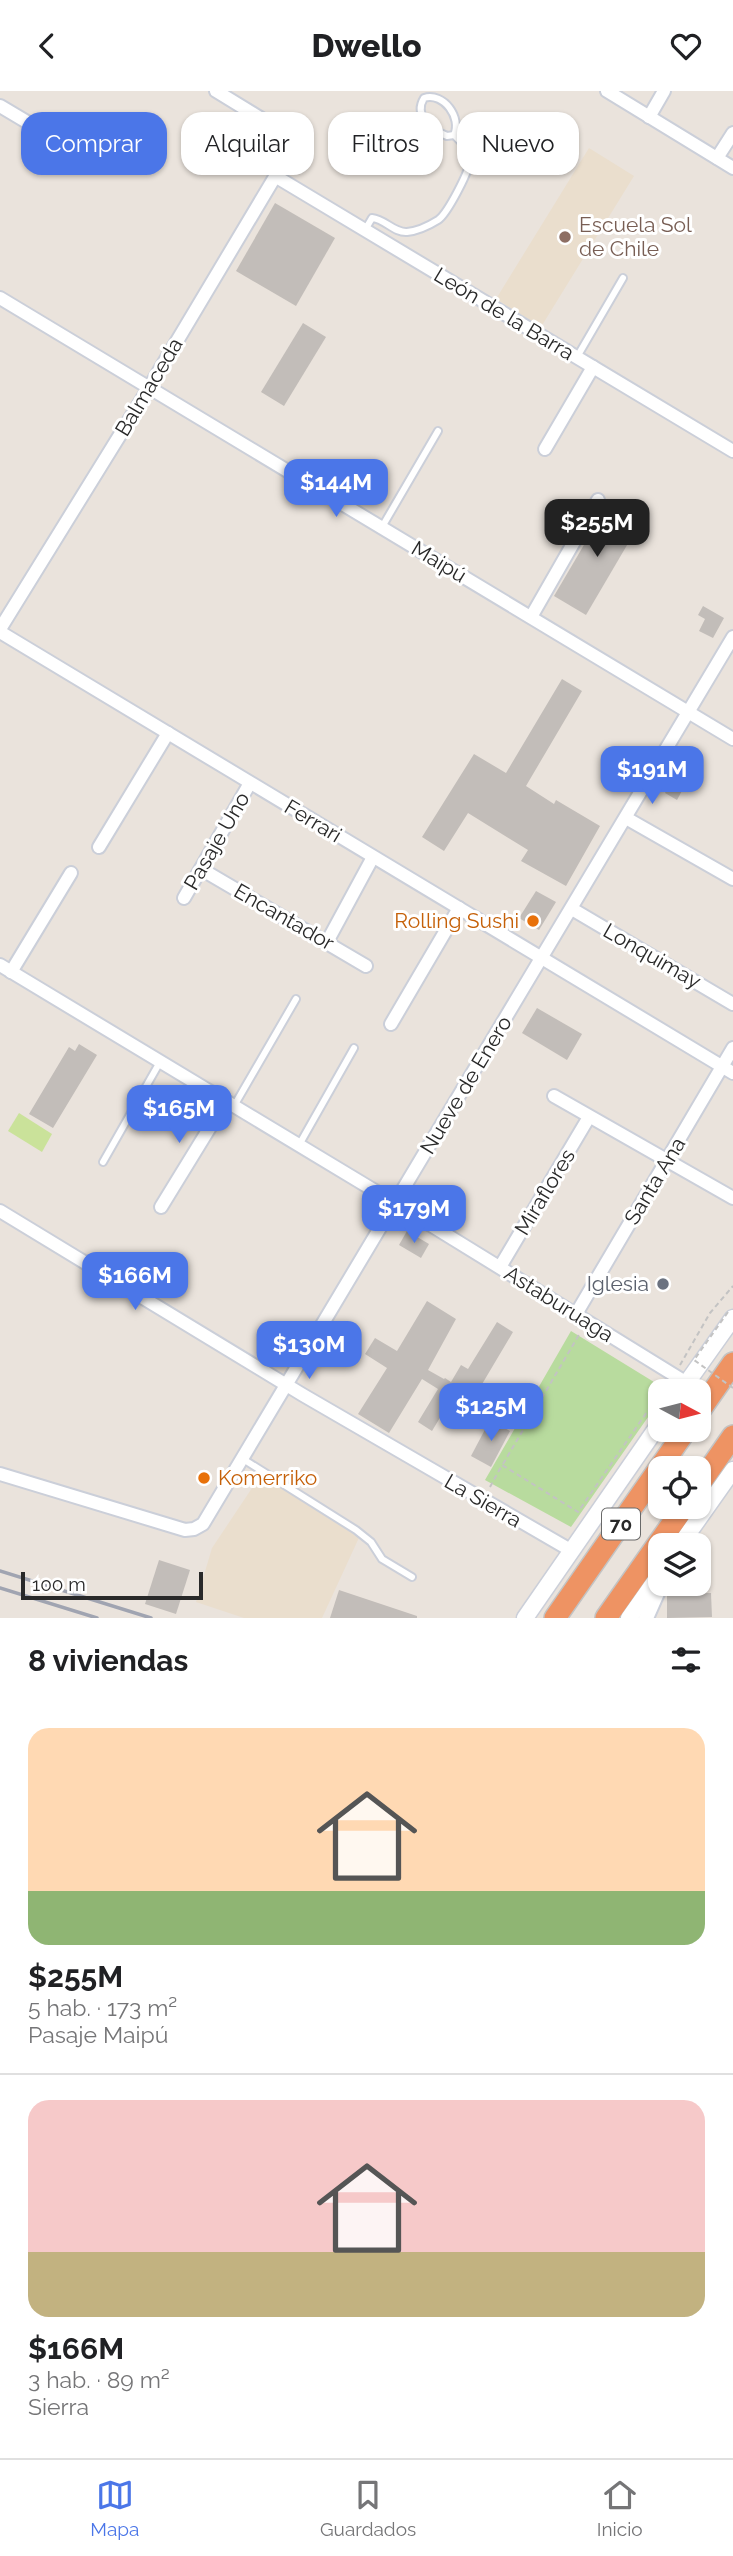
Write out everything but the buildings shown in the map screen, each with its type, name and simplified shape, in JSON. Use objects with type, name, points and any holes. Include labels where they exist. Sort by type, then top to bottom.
[{"type":"highway","points":[[711,1394],[733,1363]]},
{"type":"highway","points":[[711,1467],[733,1436]]},
{"type":"highway","name":"70","points":[[555,1618],[679,1442]]},
{"type":"highway","name":"70","points":[[606,1618],[676,1519]]},
{"type":"main road","points":[[684,1379],[730,1315]]},
{"type":"main road","points":[[525,1618],[648,1440]]},
{"type":"main road","points":[[688,1533],[733,1470]]},
{"type":"main road","points":[[629,1618],[648,1591]]},
{"type":"street","name":"Balmaceda","points":[[0,631],[291,150],[292,143],[285,132],[216,91]]},
{"type":"street","points":[[607,91],[733,168]]},
{"type":"street","points":[[649,117],[664,91]]},
{"type":"street","points":[[0,122],[4,108],[21,118]]},
{"type":"street","points":[[717,158],[733,133]]},
{"type":"street","name":"León de la Barra","points":[[275,176],[733,451]]},
{"type":"street","name":"Maipú","points":[[0,298],[733,739]]},
{"type":"street","points":[[545,449],[593,367]]},
{"type":"street","points":[[531,617],[598,500]]},
{"type":"street","name":"Ferrari","points":[[0,631],[728,1070]]},
{"type":"street","name":"Nueve de Enero","points":[[0,1473],[185,1530],[194,1529],[206,1519],[733,637]]},
{"type":"street","points":[[99,847],[168,733]]},
{"type":"street","name":"Pasaje Uno","points":[[184,898],[250,783]]},
{"type":"street","points":[[626,818],[733,879]]},
{"type":"street","points":[[327,942],[373,857]]},
{"type":"street","name":"Encantador","points":[[201,869],[366,966]]},
{"type":"street","points":[[5,968],[71,873]]},
{"type":"street","points":[[391,1024],[459,908]]},
{"type":"street","name":"Lonquimay","points":[[572,909],[733,1004]]},
{"type":"street","name":"Astaburuaga","points":[[5,968],[500,1267],[675,1379]]},
{"type":"street","name":"Santa Ana","points":[[581,1317],[667,1160],[728,1070],[733,1048]]},
{"type":"street","points":[[554,1096],[733,1198]]},
{"type":"street","points":[[161,1207],[230,1103]]},
{"type":"street","name":"Miraflores","points":[[500,1267],[589,1117]]},
{"type":"street","name":"La Sierra","points":[[0,1211],[287,1385],[572,1551]]},
{"type":"street","points":[[646,1618],[656,1596]]},
{"type":"lane","points":[[424,98],[436,99],[452,111],[457,124],[454,135],[447,137],[429,126],[421,115],[420,105],[424,98]]},
{"type":"lane","points":[[365,230],[372,218],[407,232],[439,219],[447,210],[470,165],[471,157],[467,149],[454,135]]},
{"type":"lane","points":[[577,358],[624,278]]},
{"type":"lane","points":[[382,527],[438,431]]},
{"type":"lane","points":[[230,1103],[296,999]]},
{"type":"lane","points":[[299,1145],[354,1048]]},
{"type":"lane","points":[[103,1162],[160,1062]]},
{"type":"lane","points":[[243,1459],[356,1531],[371,1542],[382,1559],[412,1577]]},
{"type":"path","points":[[683,1379],[710,1313],[733,1286]]},
{"type":"path","points":[[730,1315],[694,1360],[733,1388]]},
{"type":"path","points":[[482,1500],[581,1317]]},
{"type":"path","points":[[502,1465],[578,1511],[648,1409]]},
{"type":"shaded area","name":"Escuela Sol de Chile","points":[[589,148],[634,176],[541,327],[496,299],[572,175],[579,175],[579,164]]},
{"type":"shaded area","points":[[264,1470],[363,1529],[322,1618],[244,1618],[196,1602],[212,1548]]},
{"type":"green space","points":[[19,1113],[52,1134],[42,1152],[8,1131]]},
{"type":"green space","points":[[571,1331],[649,1379],[648,1417],[571,1527],[485,1480]]},
{"type":"railway","points":[[0,1571],[151,1618]]},
{"type":"railway","points":[[0,1588],[97,1618]]},
{"type":"place","name":"Escuela Sol de Chile","points":[[565,237]]},
{"type":"place","name":"Rolling Sushi","points":[[533,921]]},
{"type":"place","name":"Iglesia","points":[[663,1284]]},
{"type":"place","name":"Komerriko","points":[[204,1478]]}]
